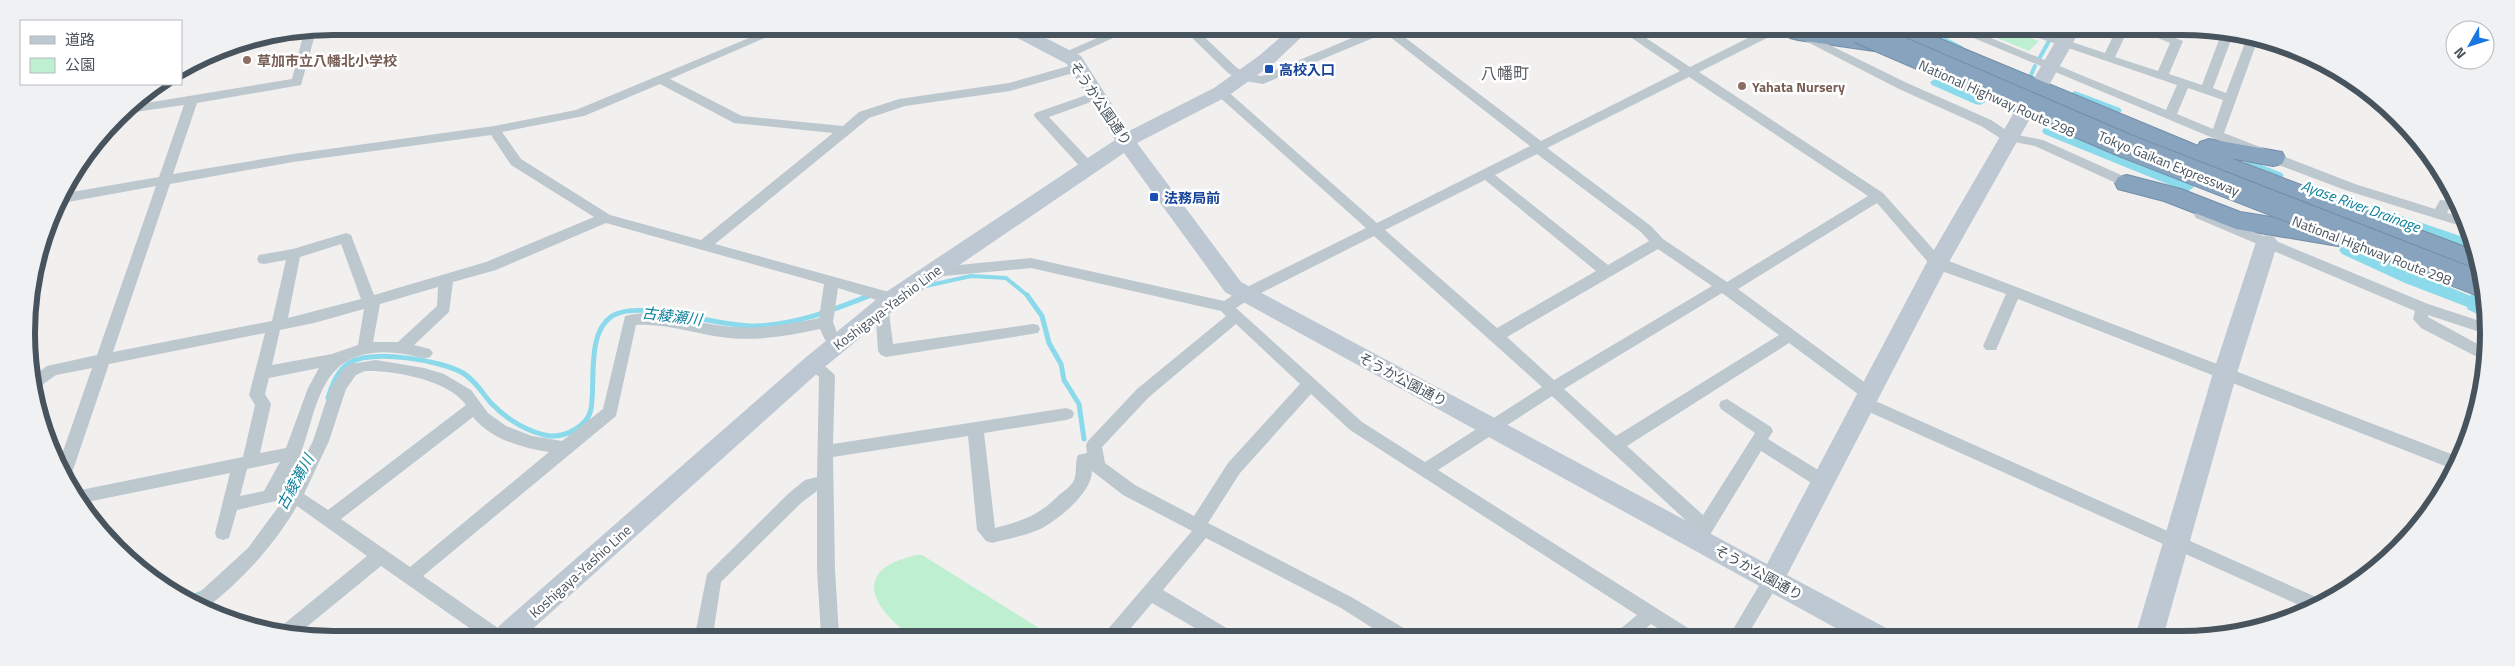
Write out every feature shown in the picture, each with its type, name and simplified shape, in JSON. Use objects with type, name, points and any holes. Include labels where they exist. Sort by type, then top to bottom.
[{"type":"highway","name":"National Highway Route 298","points":[[1874,35],[2024,110],[2213,189],[2338,237],[2474,275]]},
{"type":"highway","name":"Tokyo Gaikan Expressway","points":[[1874,35],[2126,146],[2474,275]]},
{"type":"highway","name":"National Highway Route 298","points":[[1911,35],[2474,275]]},
{"type":"highway","points":[[2151,137],[2273,158]]},
{"type":"highway","points":[[2127,183],[2172,195],[2236,220],[2338,237]]},
{"type":"street","points":[[68,197],[293,158],[494,130],[586,111],[765,35]]},
{"type":"street","name":"そうか公園通り","points":[[1025,35],[1074,61],[1098,94],[1126,142],[1228,282],[1246,294],[1492,427],[1702,533],[1772,579],[1867,631]]},
{"type":"street","points":[[703,246],[864,114],[903,102],[1010,87],[1074,61],[1117,35]]},
{"type":"street","points":[[1195,35],[1232,70],[1243,77],[1263,80],[1374,35]]},
{"type":"street","name":"Koshigaya-Yashio Line","points":[[512,631],[813,364],[887,304],[1126,142],[1221,92],[1243,77],[1293,35]]},
{"type":"street","points":[[1393,35],[1646,230],[1658,242],[1725,288],[1789,336],[1866,398],[2178,543],[2310,602]]},
{"type":"street","points":[[1634,35],[1878,196],[1938,264],[2226,372],[2451,461]]},
{"type":"street","points":[[1393,631],[1347,602],[1129,490],[1097,466],[1094,445],[1144,393],[1231,312],[1246,294],[1763,35]]},
{"type":"street","points":[[1801,35],[1903,86],[1986,123],[2008,138],[2038,143],[2127,183],[2423,308],[2480,327]]},
{"type":"street","points":[[1972,35],[2048,68],[2273,158],[2350,187],[2458,222]]},
{"type":"street","points":[[2048,35],[2066,38],[2108,58],[2230,98]]},
{"type":"street","points":[[2108,58],[2120,35]]},
{"type":"street","points":[[2158,35],[2177,41],[2162,76]]},
{"type":"street","points":[[137,109],[297,82],[309,37]]},
{"type":"street","points":[[1741,631],[1772,579],[1938,264],[2066,38]]},
{"type":"street","points":[[2206,90],[2225,39]]},
{"type":"street","points":[[2217,135],[2251,43]]},
{"type":"street","points":[[660,79],[739,120],[843,130]]},
{"type":"street","points":[[2170,116],[2184,84]]},
{"type":"street","points":[[1221,92],[1496,336],[1614,446],[1702,533],[1765,431],[1727,405]]},
{"type":"street","points":[[1089,168],[1040,116],[1098,94]]},
{"type":"street","points":[[66,466],[192,100]]},
{"type":"street","points":[[494,130],[516,162],[605,218],[831,283],[884,296],[887,304],[886,351],[1033,329]]},
{"type":"street","points":[[1486,174],[1607,272]]},
{"type":"street","points":[[1424,471],[1552,388],[1725,288],[1878,196]]},
{"type":"street","points":[[2439,215],[2445,202],[2450,204]]},
{"type":"street","points":[[39,380],[52,370],[314,318],[492,266],[605,218]]},
{"type":"street","points":[[264,258],[294,254],[346,238],[371,301],[365,347]]},
{"type":"street","points":[[1496,336],[1658,242]]},
{"type":"street","points":[[2151,631],[2178,543],[2179,530],[2226,372],[2267,242]]},
{"type":"street","points":[[223,533],[230,505],[263,404],[257,395],[294,254]]},
{"type":"street","points":[[933,272],[1030,263],[1231,312],[1356,426],[1677,631]]},
{"type":"street","points":[[402,347],[444,308],[446,279]]},
{"type":"street","points":[[831,283],[827,316],[830,336],[839,342]]},
{"type":"street","points":[[1991,346],[2014,291]]},
{"type":"street","points":[[2423,308],[2420,319],[2426,324],[2479,352]]},
{"type":"street","points":[[410,577],[610,412],[630,320],[669,321],[706,330],[759,334],[782,332],[827,316]]},
{"type":"street","points":[[1614,446],[1789,336]]},
{"type":"street","points":[[263,373],[335,359],[365,347],[402,347],[424,353]]},
{"type":"street","points":[[230,505],[270,496],[292,453],[313,401],[317,383],[335,359]]},
{"type":"street","points":[[813,364],[827,375],[824,483],[825,579],[830,631]]},
{"type":"street","points":[[203,601],[220,589],[248,561],[296,497],[313,462],[341,384],[348,372],[361,366],[378,366],[443,380],[469,397],[473,408],[498,430],[533,445],[565,448]]},
{"type":"street","points":[[1117,631],[1200,527],[1234,468],[1310,384]]},
{"type":"street","points":[[328,520],[473,408]]},
{"type":"street","points":[[825,452],[1066,414]]},
{"type":"street","points":[[974,428],[985,530],[992,536],[1032,525],[1052,513],[1079,487],[1084,476],[1084,460],[1096,458]]},
{"type":"street","points":[[1758,441],[1822,481]]},
{"type":"street","points":[[83,496],[292,453]]},
{"type":"street","points":[[705,631],[713,579],[795,498],[811,486],[824,483]]},
{"type":"street","points":[[296,497],[379,557],[488,631]]},
{"type":"street","points":[[293,628],[379,557]]},
{"type":"street","points":[[1150,592],[1214,631]]},
{"type":"street","points":[[1631,631],[1650,614]]},
{"type":"green space","points":[[1990,35],[2022,35],[2039,41],[2029,51]]},
{"type":"green space","points":[[922,555],[1044,631],[905,631],[884,611],[877,599],[874,588],[876,578],[884,569],[897,561]]},
{"type":"water","points":[[2471,294],[2477,296],[2479,315],[2467,309]]},
{"type":"waterway","name":"Ayase River Drainage","points":[[1931,35],[1957,47]]},
{"type":"waterway","points":[[2039,59],[2052,35]]},
{"type":"waterway","points":[[2030,77],[2035,66]]},
{"type":"waterway","name":"Ayase River Drainage","points":[[1937,82],[1980,101]]},
{"type":"waterway","name":"Ayase River Drainage","points":[[2075,95],[2115,111]]},
{"type":"waterway","name":"Ayase River Drainage","points":[[2049,131],[2187,187]]},
{"type":"waterway","name":"Ayase River Drainage","points":[[2249,165],[2277,176]]},
{"type":"waterway","name":"Ayase River Drainage","points":[[2349,203],[2466,244]]},
{"type":"waterway","name":"Ayase River Drainage","points":[[2347,250],[2411,279],[2478,305]]},
{"type":"waterway","name":"古綾瀬川","points":[[926,286],[971,276],[1006,278],[1027,295]]},
{"type":"waterway","name":"古綾瀬川","points":[[328,398],[338,374],[349,363],[374,357],[423,360],[452,368],[468,376],[497,409],[518,424],[534,432],[550,436],[563,435],[581,425],[589,415],[596,343],[606,321],[616,314],[629,311],[664,312],[722,323],[755,326],[770,325],[814,316],[871,295],[868,296]]},
{"type":"waterway","name":"古綾瀬川","points":[[1027,295],[1042,316],[1049,343],[1061,364],[1064,380],[1079,404],[1084,439]]},
{"type":"waterway","name":"古綾瀬川","points":[[194,596],[202,593]]},
{"type":"place","name":"草加市立八幡北小学校","points":[[247,60]]},
{"type":"place","name":"高校入口","points":[[1269,69]]},
{"type":"place","name":"Yahata Nursery","points":[[1742,86]]},
{"type":"place","name":"法務局前","points":[[1154,197]]},
{"type":"district","name":"八幡町","points":[[1505,73]]}]
